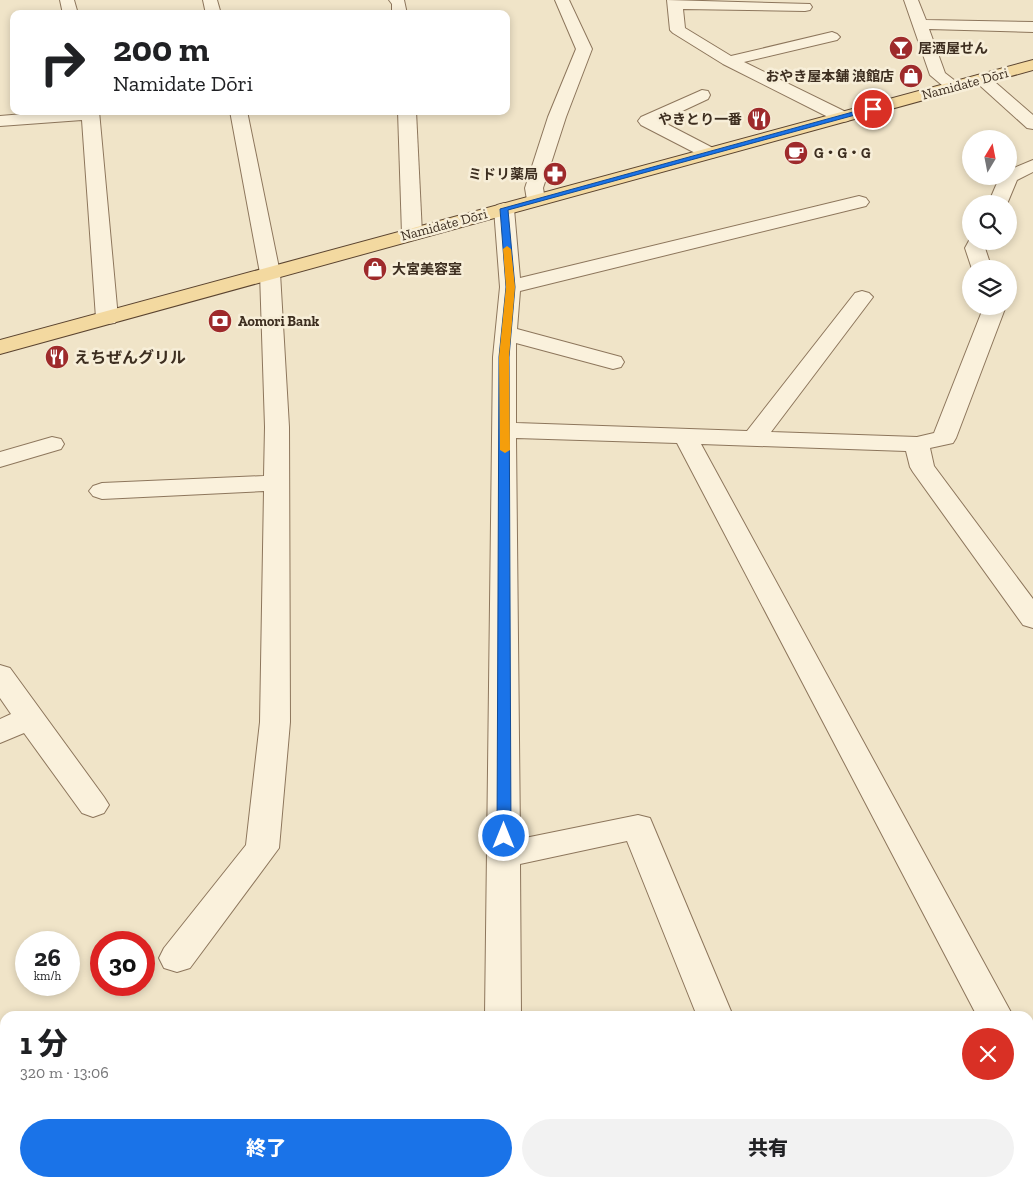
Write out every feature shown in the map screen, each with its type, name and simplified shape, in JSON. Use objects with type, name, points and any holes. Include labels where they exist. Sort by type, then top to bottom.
[{"type":"main road","name":"Namidate Dōri","points":[[0,347],[1033,66]]},
{"type":"street","points":[[536,200],[534,188],[557,118],[584,49],[562,0]]},
{"type":"street","points":[[910,0],[938,75],[954,87]]},
{"type":"street","points":[[805,7],[674,2],[678,30],[730,61],[842,117]]},
{"type":"street","points":[[919,24],[1033,27]]},
{"type":"street","points":[[730,61],[832,37]]},
{"type":"street","points":[[982,79],[1033,124]]},
{"type":"street","points":[[702,95],[647,121],[709,153]]},
{"type":"street","points":[[0,121],[60,115]]},
{"type":"street","points":[[90,115],[107,318]]},
{"type":"street","points":[[177,958],[262,848],[275,722],[277,428],[270,273],[239,115]]},
{"type":"street","points":[[408,115],[408,161],[412,234]]},
{"type":"street","points":[[1001,195],[1009,177],[1033,165]]},
{"type":"street","points":[[510,287],[859,202]]},
{"type":"street","points":[[504,209],[510,287],[504,357],[504,1011]]},
{"type":"street","points":[[753,439],[862,297]]},
{"type":"street","points":[[505,430],[917,444],[944,438],[992,315]]},
{"type":"street","points":[[506,334],[613,362]]},
{"type":"street","points":[[685,436],[992,1011]]},
{"type":"street","points":[[0,460],[52,444]]},
{"type":"street","points":[[917,444],[922,467],[1033,619]]},
{"type":"street","points":[[102,491],[277,483]]},
{"type":"street","points":[[0,675],[93,805]]},
{"type":"street","points":[[0,732],[29,718]]},
{"type":"street","points":[[504,855],[638,827],[713,1011]]},
{"type":"slow traffic","points":[[505,450],[504,357],[510,287],[507,249]]},
{"type":"place","name":"居酒屋せん","points":[[901,48]]},
{"type":"place","name":"おやき屋本舗 浪館店","points":[[911,76]]},
{"type":"place","name":"やきとり一番","points":[[759,119]]},
{"type":"place","name":"G・G・G","points":[[796,153]]},
{"type":"place","name":"ミドリ薬局","points":[[555,174]]},
{"type":"place","name":"大宮美容室","points":[[375,269]]},
{"type":"place","name":"Aomori Bank","points":[[220,321]]},
{"type":"place","name":"えちぜんグリル","points":[[57,357]]},
{"type":"route","points":[[504,836],[504,357],[510,287],[504,209],[873,109]]}]
